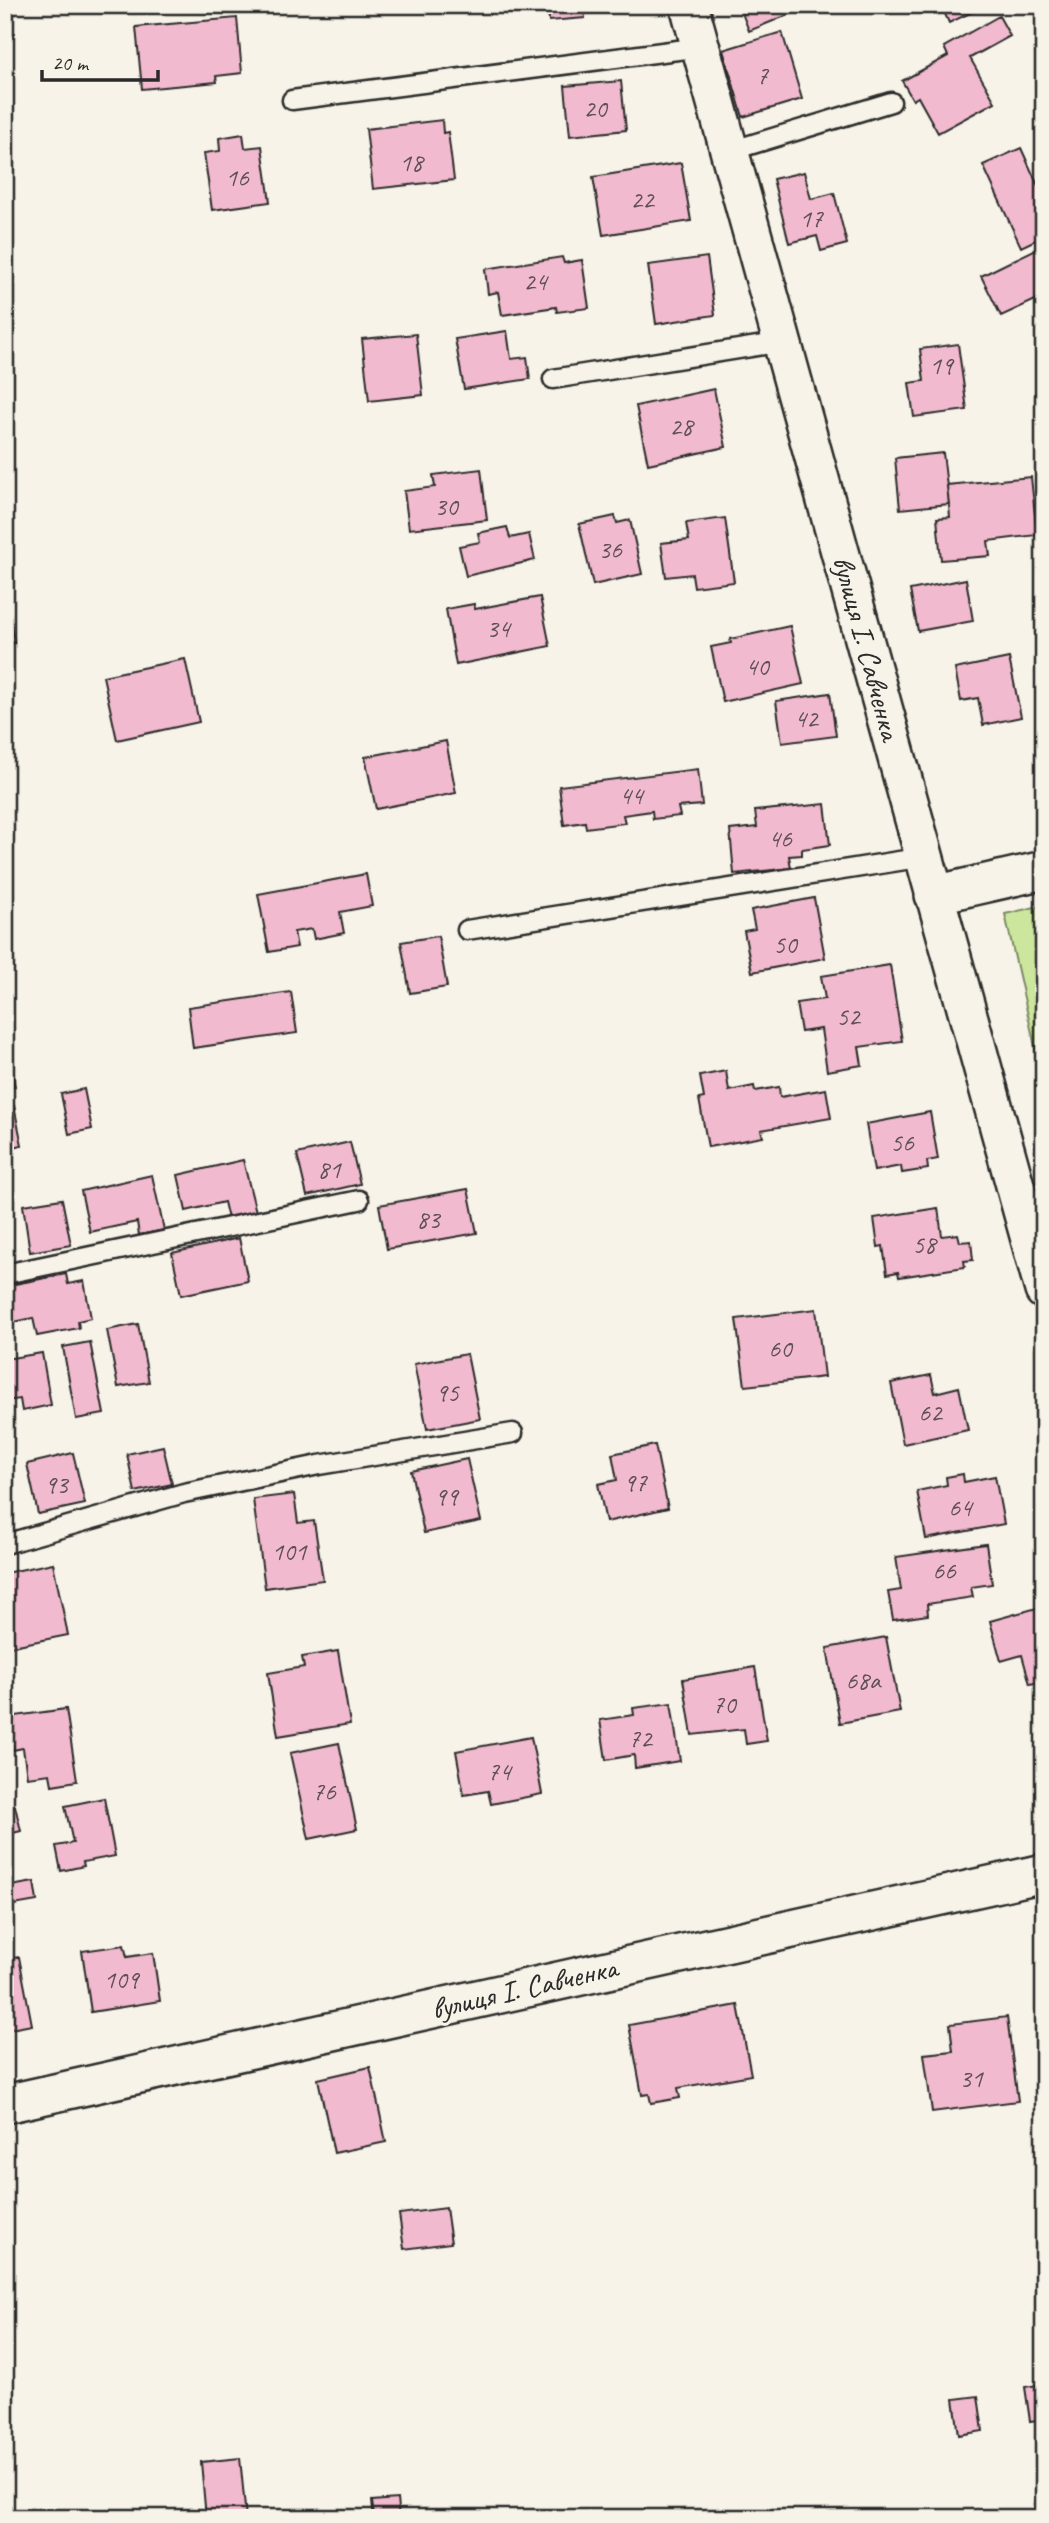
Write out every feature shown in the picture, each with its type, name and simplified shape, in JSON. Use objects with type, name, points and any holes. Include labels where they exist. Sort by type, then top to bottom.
[{"type":"street","name":"вулиця І. Савченка","points":[[690,5],[1044,1290]]},
{"type":"street","points":[[934,895],[1044,870]]},
{"type":"street","name":"вулиця І. Савченка","points":[[5,2104],[1044,1873]]},
{"type":"lane","points":[[292,100],[701,47]]},
{"type":"lane","points":[[730,152],[891,102]]},
{"type":"lane","points":[[552,379],[782,342]]},
{"type":"lane","points":[[467,930],[924,857]]},
{"type":"lane","points":[[5,1274],[359,1200]]},
{"type":"lane","points":[[5,1544],[184,1493],[319,1465],[513,1433]]},
{"type":"green space","points":[[1044,905],[1044,1086],[1005,914]]},
{"type":"building","points":[[548,5],[641,5],[584,10],[585,18],[549,21]]},
{"type":"building","points":[[739,5],[812,5],[749,31]]},
{"type":"building","points":[[941,5],[987,5],[949,23]]},
{"type":"building","points":[[999,16],[1010,36],[970,58],[995,102],[938,133],[918,97],[913,100],[902,81],[948,56],[944,47]]},
{"type":"building","points":[[237,18],[242,73],[216,76],[217,82],[142,89],[136,27]]},
{"type":"building","points":[[782,32],[802,99],[743,117],[723,50]]},
{"type":"building","points":[[621,81],[626,130],[570,136],[565,86]]},
{"type":"building","points":[[442,120],[443,133],[448,132],[454,180],[373,189],[366,129]]},
{"type":"building","points":[[243,134],[245,148],[262,146],[270,202],[212,210],[204,153],[220,151],[219,138]]},
{"type":"building","points":[[1021,148],[1044,199],[1044,236],[1021,247],[983,165]]},
{"type":"building","points":[[681,163],[691,221],[603,235],[593,177]]},
{"type":"building","points":[[804,172],[811,199],[834,193],[847,244],[821,251],[817,236],[789,243],[773,179]]},
{"type":"building","points":[[1036,249],[1044,266],[1044,296],[1001,316],[981,276]]},
{"type":"building","points":[[562,257],[564,263],[582,260],[589,308],[557,312],[556,307],[502,315],[498,292],[488,294],[485,269]]},
{"type":"building","points":[[707,257],[715,315],[656,324],[648,265]]},
{"type":"building","points":[[507,331],[511,359],[527,357],[530,379],[464,389],[455,339]]},
{"type":"building","points":[[416,334],[423,395],[369,401],[362,339]]},
{"type":"building","points":[[958,344],[967,410],[914,417],[909,383],[924,381],[920,349]]},
{"type":"building","points":[[714,389],[726,447],[648,464],[636,406]]},
{"type":"building","points":[[943,453],[949,504],[900,509],[895,458]]},
{"type":"building","points":[[481,469],[487,520],[409,529],[404,491],[435,487],[433,475]]},
{"type":"building","points":[[1031,477],[1037,535],[988,541],[990,556],[941,560],[937,518],[950,517],[947,485]]},
{"type":"building","points":[[615,516],[617,523],[630,520],[642,574],[593,585],[579,524]]},
{"type":"building","points":[[725,518],[734,582],[694,587],[692,574],[666,577],[661,543],[689,540],[686,523]]},
{"type":"building","points":[[507,527],[510,538],[529,534],[535,560],[466,576],[459,546],[480,542],[478,533]]},
{"type":"building","points":[[966,579],[973,621],[918,631],[910,590]]},
{"type":"building","points":[[540,597],[550,646],[456,665],[446,609],[474,604],[475,609]]},
{"type":"building","points":[[5,611],[10,611],[14,643],[5,644]]},
{"type":"building","points":[[790,626],[803,684],[723,702],[711,647],[731,643],[730,639]]},
{"type":"building","points":[[1009,658],[1021,717],[983,725],[978,698],[961,701],[955,669]]},
{"type":"building","points":[[185,659],[199,722],[117,740],[103,676]]},
{"type":"building","points":[[830,693],[836,736],[782,743],[776,701]]},
{"type":"building","points":[[446,741],[456,793],[376,809],[365,757]]},
{"type":"building","points":[[698,769],[702,805],[678,807],[680,816],[653,819],[652,811],[623,815],[625,823],[586,828],[585,822],[564,825],[559,786]]},
{"type":"building","points":[[825,804],[830,845],[802,849],[802,855],[789,856],[791,868],[734,874],[730,830],[757,827],[755,811]]},
{"type":"building","points":[[366,874],[372,906],[340,912],[344,933],[314,939],[312,929],[294,932],[297,947],[269,952],[258,894]]},
{"type":"building","points":[[814,898],[825,958],[752,972],[744,931],[755,929],[751,910]]},
{"type":"building","points":[[438,936],[447,987],[410,993],[401,942]]},
{"type":"building","points":[[890,965],[902,1041],[859,1047],[862,1065],[827,1071],[821,1029],[801,1032],[796,1003],[825,999],[821,976]]},
{"type":"building","points":[[291,992],[297,1033],[193,1048],[188,1007]]},
{"type":"building","points":[[5,1053],[8,1053],[15,1087],[5,1089]]},
{"type":"building","points":[[726,1071],[729,1091],[754,1086],[755,1091],[779,1087],[780,1097],[826,1089],[831,1118],[761,1130],[763,1137],[708,1147],[699,1099],[704,1098],[700,1076]]},
{"type":"building","points":[[84,1089],[92,1129],[69,1134],[61,1094]]},
{"type":"building","points":[[14,1106],[22,1145],[5,1149],[5,1108]]},
{"type":"building","points":[[930,1112],[938,1159],[927,1161],[928,1169],[902,1173],[901,1166],[874,1171],[866,1124]]},
{"type":"building","points":[[350,1142],[360,1184],[307,1196],[297,1154]]},
{"type":"building","points":[[243,1160],[256,1212],[228,1219],[224,1202],[186,1211],[178,1175]]},
{"type":"building","points":[[152,1175],[164,1230],[139,1235],[137,1222],[90,1232],[81,1191]]},
{"type":"building","points":[[468,1189],[477,1233],[387,1249],[379,1205]]},
{"type":"building","points":[[62,1199],[71,1245],[30,1252],[23,1205]]},
{"type":"building","points":[[938,1208],[942,1236],[958,1234],[960,1242],[971,1241],[973,1260],[964,1261],[965,1267],[899,1277],[898,1272],[887,1274],[883,1246],[878,1247],[874,1218]]},
{"type":"building","points":[[239,1238],[248,1281],[181,1295],[172,1253]]},
{"type":"building","points":[[66,1274],[68,1284],[84,1281],[91,1318],[78,1321],[79,1328],[37,1336],[33,1318],[5,1324],[5,1286]]},
{"type":"building","points":[[816,1309],[824,1377],[745,1386],[736,1319]]},
{"type":"building","points":[[138,1324],[149,1382],[118,1387],[107,1330]]},
{"type":"building","points":[[90,1342],[104,1414],[76,1419],[63,1347]]},
{"type":"building","points":[[42,1353],[51,1405],[22,1411],[20,1399],[5,1401],[5,1359]]},
{"type":"building","points":[[467,1354],[480,1419],[427,1429],[414,1364]]},
{"type":"building","points":[[931,1375],[935,1393],[959,1387],[968,1430],[903,1444],[891,1383]]},
{"type":"building","points":[[655,1445],[668,1508],[606,1522],[598,1484],[617,1480],[612,1454]]},
{"type":"building","points":[[163,1446],[172,1484],[135,1492],[127,1454]]},
{"type":"building","points":[[73,1453],[85,1504],[38,1514],[27,1464]]},
{"type":"building","points":[[467,1459],[481,1521],[424,1533],[411,1471]]},
{"type":"building","points":[[963,1474],[964,1482],[995,1476],[1004,1524],[926,1539],[917,1491],[947,1485],[946,1477]]},
{"type":"building","points":[[294,1494],[298,1523],[314,1521],[323,1580],[265,1588],[253,1499]]},
{"type":"building","points":[[986,1544],[992,1584],[971,1587],[973,1597],[927,1604],[928,1615],[893,1620],[888,1592],[901,1590],[896,1557]]},
{"type":"building","points":[[53,1563],[68,1635],[8,1647],[5,1573]]},
{"type":"building","points":[[1044,1606],[1044,1681],[1030,1684],[1022,1655],[1001,1661],[990,1621]]},
{"type":"building","points":[[886,1637],[900,1712],[840,1723],[827,1648]]},
{"type":"building","points":[[338,1651],[350,1724],[278,1736],[268,1673],[304,1667],[302,1657]]},
{"type":"building","points":[[755,1667],[767,1741],[746,1744],[744,1729],[692,1735],[683,1679]]},
{"type":"building","points":[[671,1703],[680,1761],[635,1768],[634,1755],[606,1760],[600,1720],[634,1715],[633,1708]]},
{"type":"building","points":[[66,1709],[77,1781],[52,1785],[50,1774],[27,1777],[23,1748],[13,1750],[8,1717]]},
{"type":"building","points":[[531,1737],[542,1794],[491,1804],[488,1791],[464,1795],[456,1751]]},
{"type":"building","points":[[339,1743],[357,1829],[309,1839],[290,1753]]},
{"type":"building","points":[[104,1798],[115,1856],[83,1862],[84,1866],[61,1871],[56,1846],[73,1843],[65,1806]]},
{"type":"building","points":[[15,1806],[21,1831],[5,1835],[5,1808]]},
{"type":"building","points":[[34,1882],[37,1901],[8,1906],[9,1912],[5,1913],[5,1887]]},
{"type":"building","points":[[124,1945],[127,1957],[153,1953],[160,2001],[91,2012],[82,1951]]},
{"type":"building","points":[[19,1957],[32,2025],[5,2030],[5,1959]]},
{"type":"building","points":[[738,2005],[751,2075],[678,2088],[680,2098],[651,2103],[649,2094],[642,2095],[629,2025]]},
{"type":"building","points":[[1007,2017],[1018,2101],[932,2112],[924,2054],[953,2051],[950,2024]]},
{"type":"building","points":[[370,2067],[386,2142],[334,2153],[318,2079]]},
{"type":"building","points":[[446,2208],[451,2243],[404,2249],[399,2214]]},
{"type":"building","points":[[1044,2384],[1044,2419],[1030,2421],[1025,2387]]},
{"type":"building","points":[[978,2396],[983,2431],[959,2435],[954,2399]]},
{"type":"building","points":[[240,2458],[246,2518],[206,2518],[201,2462]]},
{"type":"building","points":[[397,2499],[399,2518],[374,2518],[372,2501]]}]
